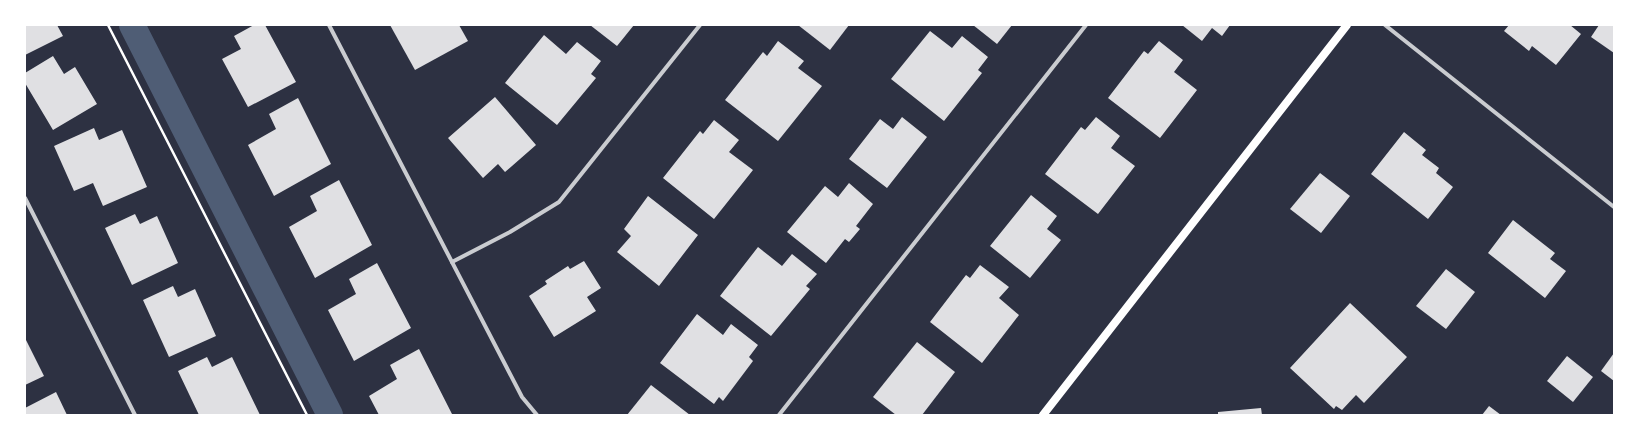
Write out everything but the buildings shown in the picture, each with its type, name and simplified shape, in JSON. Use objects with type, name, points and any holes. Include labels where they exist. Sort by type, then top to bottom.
[{"type":"main road","points":[[1044,415],[1347,25]]},
{"type":"street","points":[[329,25],[522,397],[537,415]]},
{"type":"street","points":[[452,262],[510,232],[560,202],[700,25]]},
{"type":"street","points":[[779,415],[1086,25]]},
{"type":"street","points":[[1385,25],[1614,207]]},
{"type":"street","points":[[25,198],[135,415]]},
{"type":"path","points":[[108,25],[307,415]]},
{"type":"waterway","points":[[132,25],[330,415]]}]
